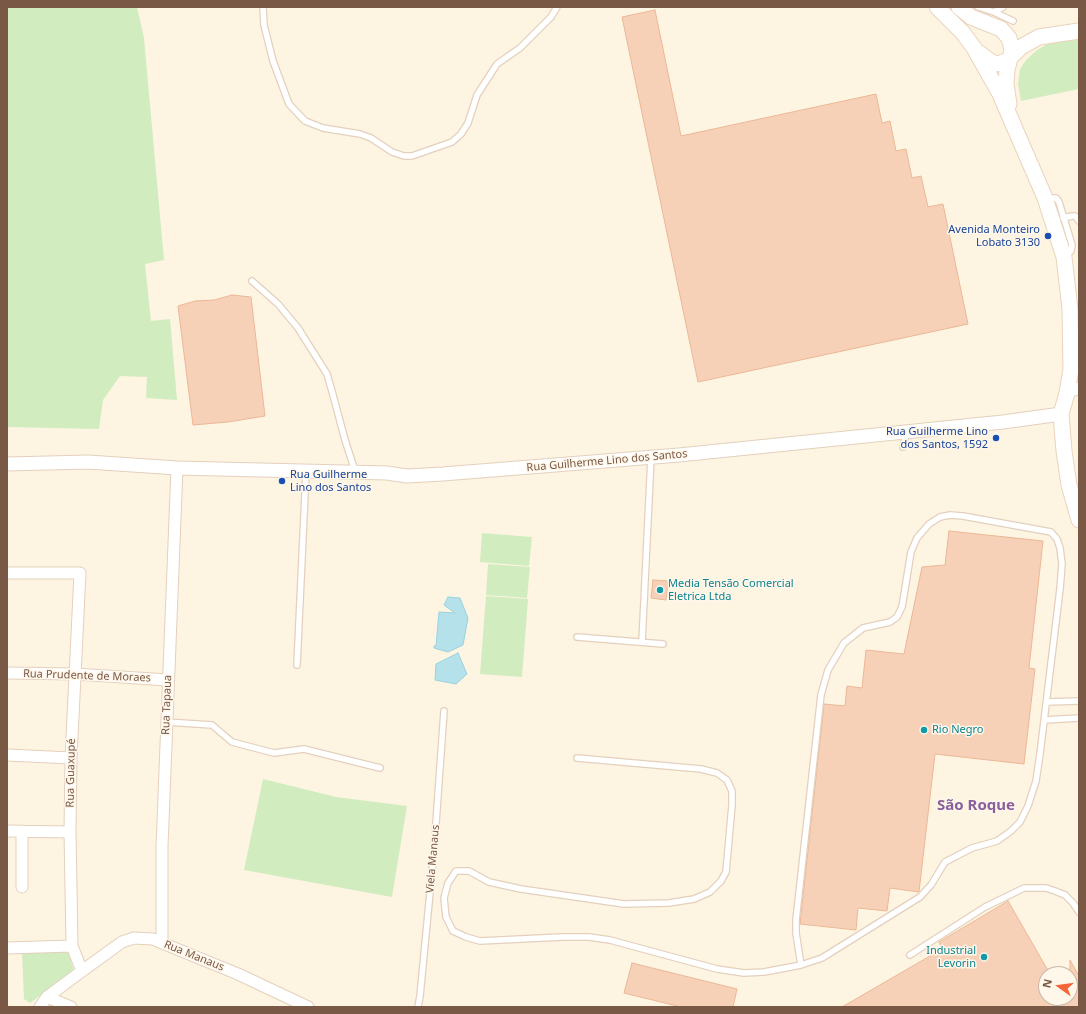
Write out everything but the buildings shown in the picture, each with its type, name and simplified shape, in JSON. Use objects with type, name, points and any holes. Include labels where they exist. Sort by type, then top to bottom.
[{"type":"main road","points":[[937,7],[963,33],[974,48],[1000,94],[1045,198],[1064,257],[1075,372],[1073,390],[1061,414],[1069,485],[1079,520]]},
{"type":"main road","points":[[959,7],[971,17],[1002,29],[1012,44],[1007,70],[1007,90],[1014,126]]},
{"type":"main road","points":[[974,48],[996,64],[1005,62],[1022,47],[1039,37],[1079,31]]},
{"type":"street","name":"Rua Guilherme Lino dos Santos","points":[[7,464],[88,462],[177,468],[387,474],[407,476],[651,458],[1003,422],[1061,414]]},
{"type":"street","name":"Rua Tapaua","points":[[162,943],[162,846],[177,468]]},
{"type":"street","name":"Rua Guaxupé","points":[[7,573],[80,573],[71,758],[70,832],[72,946],[82,971]]},
{"type":"street","name":"Rua Prudente de Moraes","points":[[7,673],[75,674],[168,680]]},
{"type":"street","points":[[7,754],[71,758]]},
{"type":"street","points":[[7,831],[70,832]]},
{"type":"street","points":[[22,831],[22,887]]},
{"type":"street","name":"Rua Manaus","points":[[40,1007],[47,997],[82,971],[122,942],[134,938],[153,940],[162,943],[238,974],[308,1007]]},
{"type":"street","points":[[7,948],[72,946]]},
{"type":"street","points":[[47,997],[71,1007]]},
{"type":"lane","points":[[263,7],[264,25],[274,61],[289,104],[305,121],[323,128],[360,134],[371,138],[392,152],[404,156],[412,156],[452,142],[461,134],[468,123],[477,95],[497,64],[520,48],[551,17],[557,7]]},
{"type":"lane","points":[[978,7],[994,9],[1003,7]]},
{"type":"lane","points":[[994,9],[1013,20]]},
{"type":"lane","points":[[1045,198],[1056,198],[1059,202],[1072,245],[1071,251],[1064,257]]},
{"type":"lane","points":[[1064,218],[1075,216],[1079,221]]},
{"type":"lane","points":[[252,281],[278,304],[298,328],[327,374],[356,474]]},
{"type":"lane","points":[[903,447],[906,432]]},
{"type":"lane","points":[[642,642],[651,458]]},
{"type":"lane","points":[[297,665],[306,472]]},
{"type":"lane","points":[[577,758],[701,769],[717,773],[727,780],[732,791],[732,805],[726,872],[721,881],[710,892],[694,899],[669,903],[624,904],[522,889],[489,882],[469,871],[456,871],[448,883],[444,898],[446,917],[453,931],[480,941],[562,937],[589,937],[610,940],[680,960],[744,973],[764,972],[801,965],[822,958],[920,898],[931,885],[946,862],[972,848],[997,841],[1011,832],[1020,822],[1028,806],[1036,781],[1047,702],[1062,564],[1057,539],[1051,532],[963,516],[950,515],[940,517],[929,524],[917,538],[911,552],[902,608],[897,617],[890,622],[863,628],[844,643],[828,670],[821,695],[796,920],[796,933],[801,965]]},
{"type":"lane","points":[[577,637],[663,644]]},
{"type":"lane","points":[[1047,702],[1079,701]]},
{"type":"lane","name":"Viela Manaus","points":[[418,1007],[434,851],[444,711]]},
{"type":"lane","points":[[1044,720],[1079,718]]},
{"type":"lane","points":[[166,722],[212,725],[232,742],[274,753],[304,749],[380,768]]},
{"type":"lane","points":[[910,955],[985,907],[1024,888],[1040,887],[1055,890],[1065,895],[1079,912]]},
{"type":"green space","points":[[7,7],[137,7],[144,38],[164,260],[145,264],[151,321],[170,319],[177,400],[146,398],[147,377],[120,376],[103,400],[99,429],[7,427]]},
{"type":"green space","points":[[1079,38],[1079,89],[1021,101],[1018,84],[1020,69],[1026,60],[1037,50],[1049,43]]},
{"type":"green space","points":[[482,533],[532,537],[529,566],[480,562]]},
{"type":"green space","points":[[488,564],[530,567],[527,598],[486,595]]},
{"type":"green space","points":[[486,596],[528,599],[522,677],[480,674]]},
{"type":"green space","points":[[263,779],[336,797],[407,806],[392,897],[244,870]]},
{"type":"green space","points":[[68,952],[74,971],[30,1003],[24,999],[22,953]]},
{"type":"water","points":[[448,597],[460,598],[468,618],[463,645],[448,652],[434,648],[434,646],[436,646],[439,612],[455,613],[444,605]]},
{"type":"water","points":[[458,653],[467,674],[456,684],[435,680],[436,664]]},
{"type":"place","name":"Avenida Monteiro Lobato 3130","points":[[1048,236]]},
{"type":"place","name":"Rua Guilherme Lino dos Santos, 1592","points":[[996,438]]},
{"type":"place","name":"Rua Guilherme Lino dos Santos","points":[[282,481]]},
{"type":"place","name":"Media Tensão Comercial Eletrica Ltda","points":[[660,590]]},
{"type":"place","name":"Rio Negro","points":[[924,730]]},
{"type":"place","name":"Industrial Levorin","points":[[984,957]]},
{"type":"district","name":"São Roque","points":[[976,806]]}]
